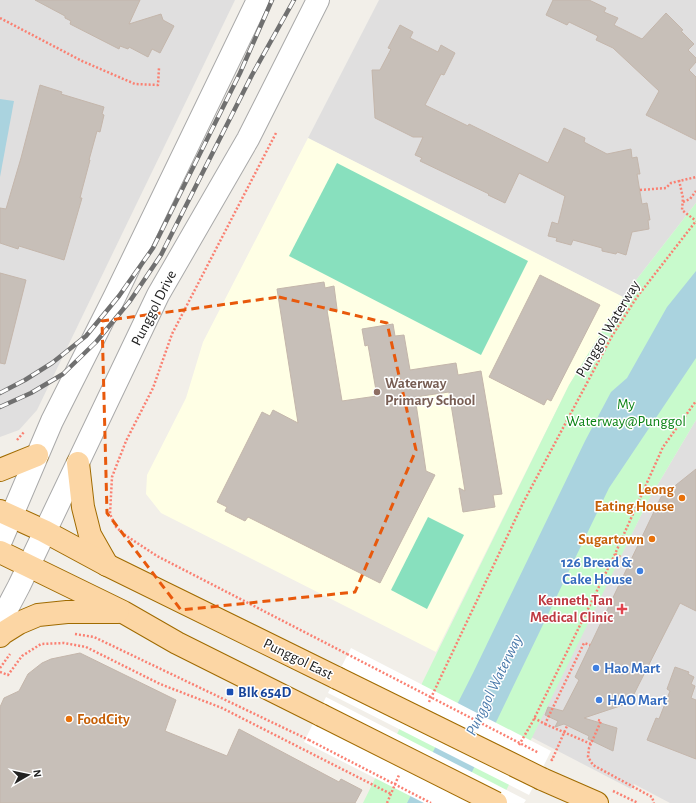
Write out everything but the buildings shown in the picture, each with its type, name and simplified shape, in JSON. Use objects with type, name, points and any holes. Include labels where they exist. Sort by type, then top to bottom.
[{"type":"main road","points":[[0,470],[38,455]]},
{"type":"main road","points":[[78,463],[83,506],[90,535],[107,565]]},
{"type":"main road","name":"Punggol East","points":[[6,514],[44,531],[107,565],[542,779],[597,803]]},
{"type":"main road","points":[[0,552],[123,612],[184,646],[496,803]]},
{"type":"main road","points":[[7,643],[3,633],[19,623],[38,615],[67,612],[123,612]]},
{"type":"street","points":[[0,543],[6,514],[38,455],[52,421],[115,296],[258,0]]},
{"type":"street","name":"Punggol Drive","points":[[0,622],[158,295],[248,139],[318,0]]},
{"type":"path","points":[[0,18],[82,61],[135,84],[158,85],[159,68]]},
{"type":"path","points":[[276,133],[172,334],[153,388],[126,441],[112,477],[110,514],[116,527],[125,535],[157,556],[552,760],[567,726]]},
{"type":"path","points":[[640,190],[666,188],[671,183],[679,180],[696,177]]},
{"type":"path","points":[[679,180],[683,198],[682,210],[696,221]]},
{"type":"path","points":[[683,202],[690,199],[696,191]]},
{"type":"path","name":"Punggol Waterway","points":[[428,706],[523,503],[612,336],[637,297],[696,221]]},
{"type":"path","points":[[518,748],[615,554],[663,447],[696,401]]},
{"type":"path","points":[[615,554],[630,562]]},
{"type":"path","points":[[69,632],[94,638],[309,740],[432,803]]},
{"type":"path","points":[[0,668],[7,643]]},
{"type":"path","points":[[0,672],[8,675],[22,656],[42,644],[64,643],[86,647],[160,684],[222,708],[391,794]]},
{"type":"path","points":[[545,724],[584,643],[590,645]]},
{"type":"path","points":[[534,718],[591,744]]},
{"type":"path","points":[[598,720],[601,721],[591,744],[588,757],[593,765],[652,797],[654,803]]},
{"type":"path","points":[[387,803],[400,772]]},
{"type":"highlighted area","points":[[279,297],[387,323],[416,450],[355,592],[181,610],[107,513],[102,321]]},
{"type":"shaded area","points":[[0,0],[235,0],[37,410],[19,430],[0,437]]},
{"type":"shaded area","points":[[379,0],[696,0],[696,203],[623,297],[308,138]]},
{"type":"shaded area","name":"Waterway Primary School","points":[[308,138],[623,297],[569,385],[436,652],[161,513],[146,494],[147,475],[186,398],[203,342]]},
{"type":"shaded area","points":[[696,420],[696,803],[670,803],[634,784],[631,789],[531,737],[648,501]]},
{"type":"green space","points":[[337,163],[528,261],[481,355],[289,256]]},
{"type":"green space","name":"My Waterway@Punggol","points":[[696,203],[696,420],[648,501],[500,803],[363,803],[569,385],[623,297]]},
{"type":"green space","points":[[428,517],[464,535],[427,609],[391,590]]},
{"type":"water","points":[[0,99],[14,101],[0,177]]},
{"type":"water","points":[[696,271],[696,358],[609,488],[457,803],[407,803],[473,673],[585,441],[611,392],[627,378],[667,307]]},
{"type":"pier","points":[[351,648],[551,751],[529,795],[328,693]]},
{"type":"pier","points":[[326,697],[526,800],[524,803],[424,803],[304,742]]},
{"type":"railway","points":[[0,393],[25,380],[52,363],[86,336],[119,296],[153,248],[240,73],[272,0]]},
{"type":"railway","points":[[0,407],[31,393],[63,374],[96,342],[130,301],[161,255],[252,75],[294,0]]},
{"type":"place","name":"Waterway Primary School","points":[[377,392]]},
{"type":"place","name":"Leong Eating House","points":[[682,498]]},
{"type":"place","name":"Sugartown","points":[[652,539]]},
{"type":"place","name":"126 Bread & Cake House","points":[[640,571]]},
{"type":"place","name":"Kenneth Tan Medical Clinic","points":[[622,609]]},
{"type":"place","name":"Hao Mart","points":[[596,668]]},
{"type":"place","name":"Blk 654D","points":[[230,692]]},
{"type":"place","name":"HAO Mart","points":[[599,700]]},
{"type":"place","name":"FoodCity","points":[[69,719]]}]
